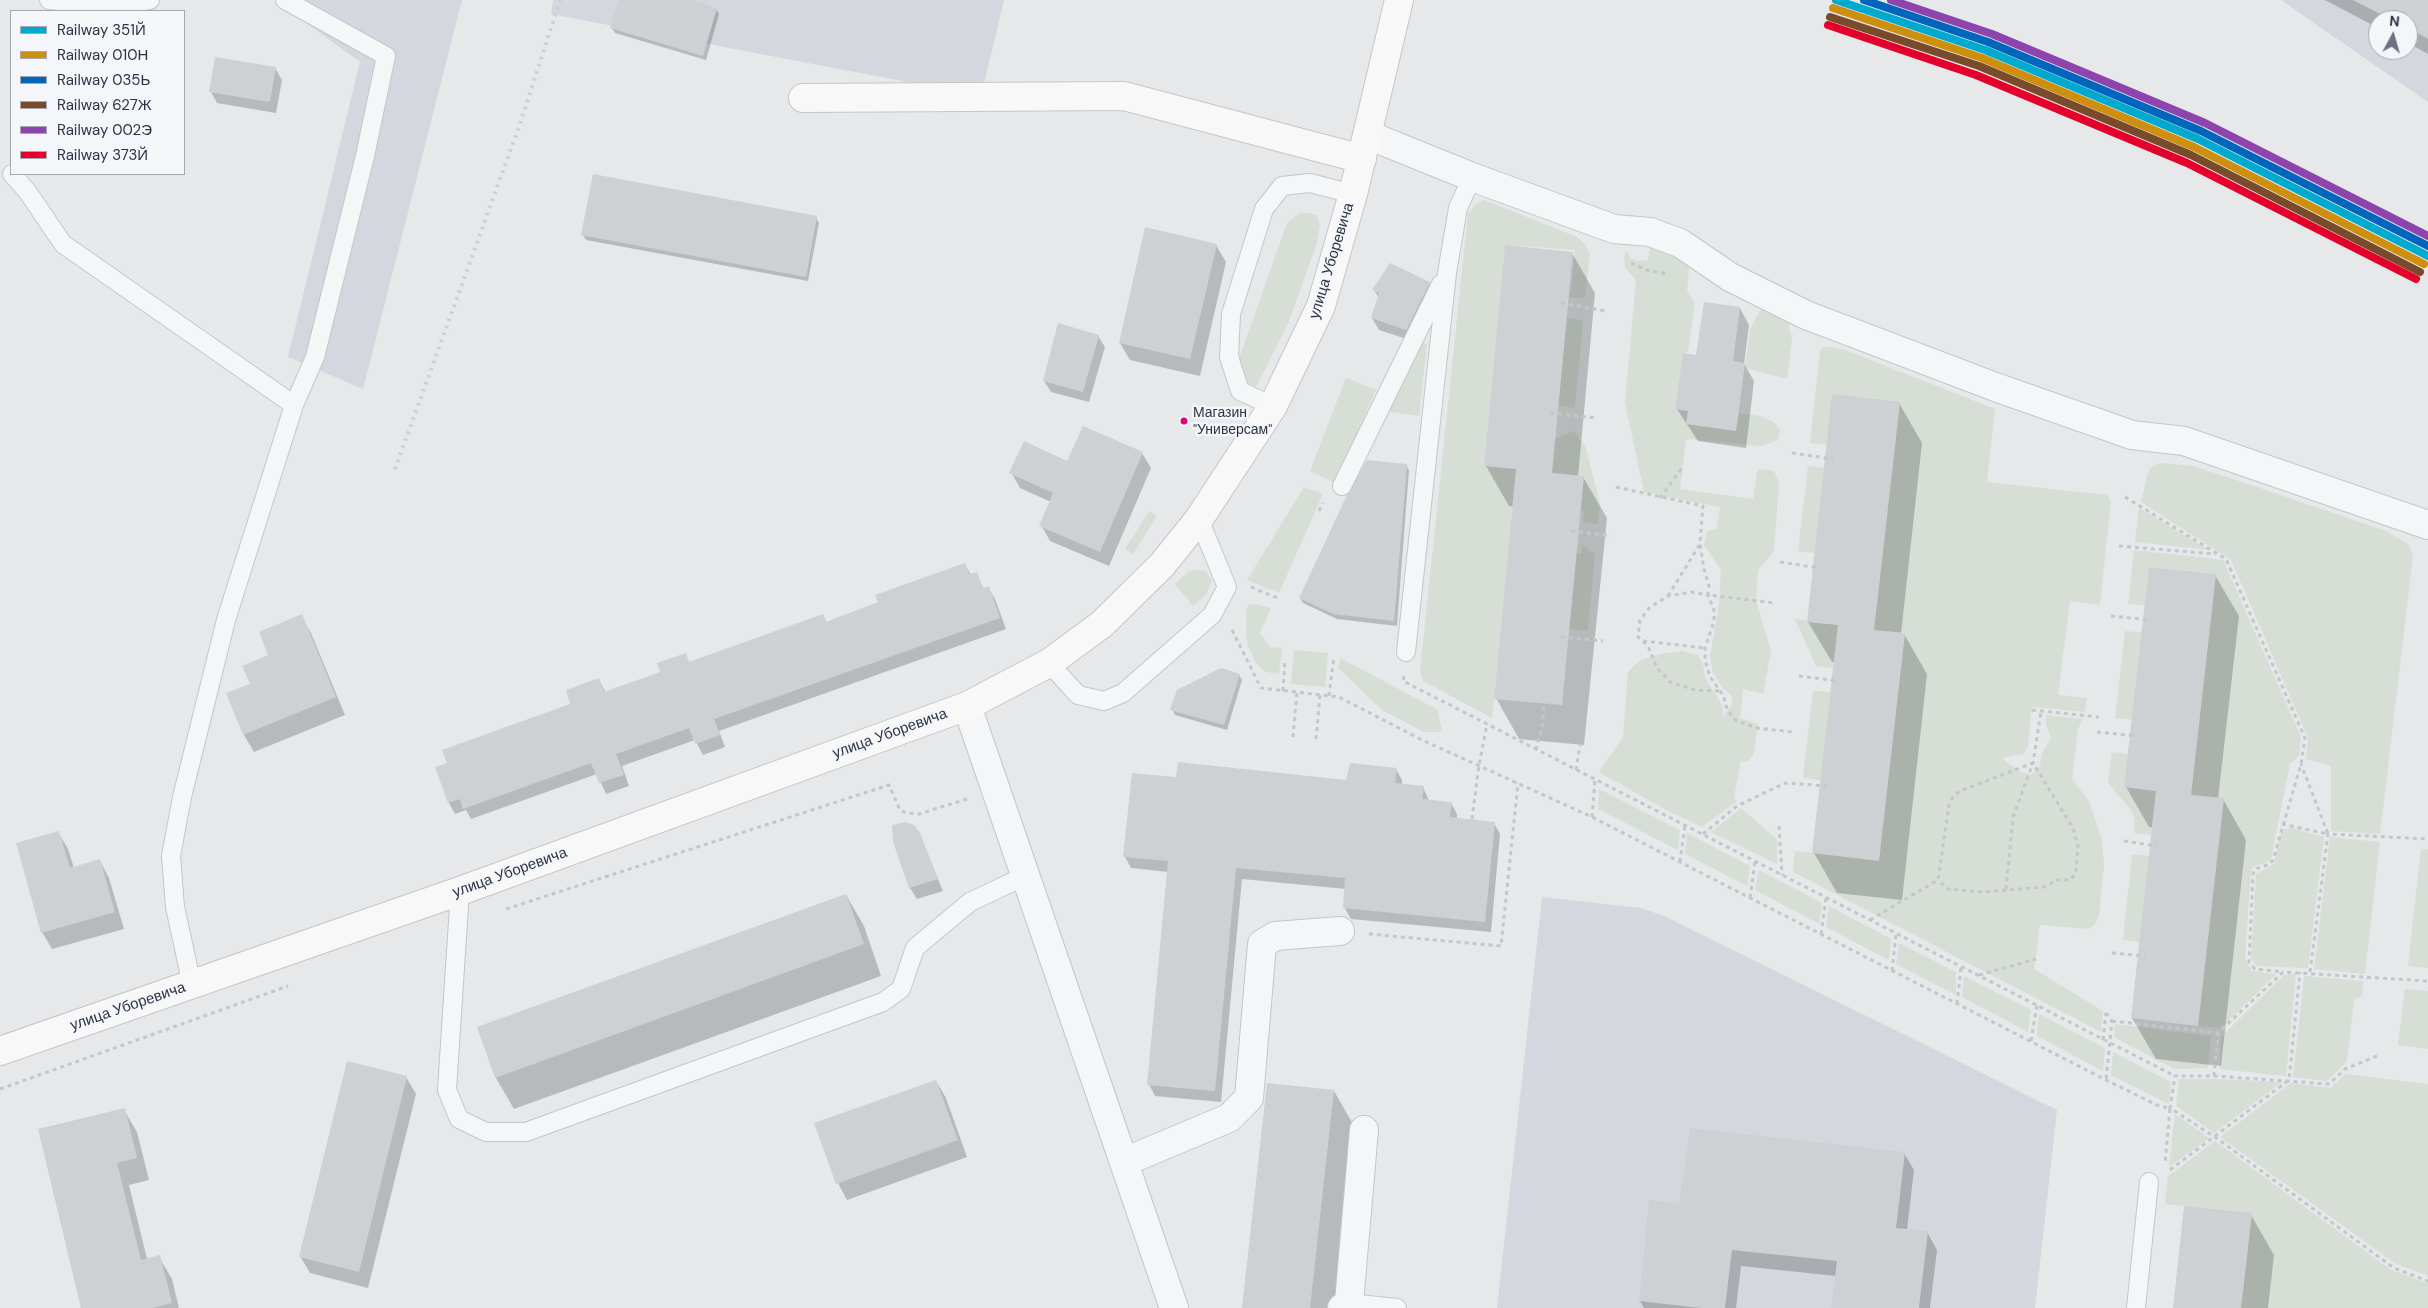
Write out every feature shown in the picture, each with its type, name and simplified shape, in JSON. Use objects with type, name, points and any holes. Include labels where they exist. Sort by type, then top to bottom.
[{"type":"main road","name":"улица Уборевича","points":[[0,1050],[460,891],[967,706],[1049,663],[1102,624],[1162,565],[1199,519],[1273,406],[1321,306],[1365,147],[1399,0]]},
{"type":"main road","points":[[803,98],[1124,96],[1365,147]]},
{"type":"street","points":[[1365,147],[1472,177],[1614,229],[1650,232],[1680,243],[1730,277],[1806,315],[1998,388],[2132,435],[2184,441],[2428,525]]},
{"type":"street","points":[[967,706],[1174,1308]]},
{"type":"street","points":[[1124,1162],[1229,1118],[1249,1098],[1262,944],[1275,936],[1350,932]]},
{"type":"street","points":[[1346,1305],[1364,1130]]},
{"type":"lane","points":[[50,0],[118,6],[150,0]]},
{"type":"lane","points":[[192,985],[174,907],[171,856],[182,797],[226,620],[294,405],[315,357],[365,156],[386,56],[285,0]]},
{"type":"lane","points":[[14,175],[27,191],[63,244],[294,405]]},
{"type":"lane","points":[[1406,652],[1447,273],[1458,208],[1472,177]]},
{"type":"lane","points":[[1273,406],[1240,391],[1229,357],[1231,314],[1264,209],[1282,186],[1310,183],[1353,194]]},
{"type":"lane","points":[[1342,486],[1447,273]]},
{"type":"lane","points":[[1049,663],[1078,695],[1104,701],[1123,693],[1212,615],[1227,587],[1199,519]]},
{"type":"lane","points":[[460,891],[447,1090],[459,1118],[486,1132],[526,1132],[884,1002],[901,989],[915,948],[970,902],[1026,876]]},
{"type":"lane","points":[[2136,1308],[2156,1179]]},
{"type":"lane","points":[[1346,1305],[1397,1308]]},
{"type":"path","points":[[1561,303],[1606,311]]},
{"type":"path","points":[[1550,413],[1597,418]]},
{"type":"path","points":[[1792,453],[1833,459]]},
{"type":"path","points":[[1660,498],[1682,468]]},
{"type":"path","points":[[1616,487],[1703,506],[1700,544],[1709,586],[1708,595],[1714,610],[1714,620],[1705,648],[1705,660],[1710,677],[1724,696],[1725,704],[1737,722],[1758,728],[1792,732]]},
{"type":"path","points":[[2125,497],[2226,559],[2305,738],[2301,764],[2273,860],[2270,864],[2255,870],[2253,874],[2248,954],[2251,966],[2282,972],[2310,972],[2428,981]]},
{"type":"path","points":[[1571,531],[1611,536]]},
{"type":"path","points":[[1668,596],[1700,544]]},
{"type":"path","points":[[2119,546],[2218,554]]},
{"type":"path","points":[[1780,562],[1820,568]]},
{"type":"path","points":[[1249,587],[1280,600]]},
{"type":"path","points":[[1719,690],[1695,690],[1670,682],[1657,668],[1648,646],[1642,641],[1638,631],[1640,620],[1650,607],[1668,596],[1692,592],[1775,603]]},
{"type":"path","points":[[1212,615],[1232,630],[1262,688],[1339,697],[1420,739],[1592,817],[2106,1080],[2159,1106],[2170,1108],[2215,1137],[2394,1268],[2428,1281]]},
{"type":"path","points":[[2111,616],[2150,620]]},
{"type":"path","points":[[1561,637],[1603,641]]},
{"type":"path","points":[[1642,641],[1705,648]]},
{"type":"path","points":[[1329,696],[1334,657]]},
{"type":"path","points":[[1283,691],[1286,660]]},
{"type":"path","points":[[1799,676],[1839,681]]},
{"type":"path","points":[[1403,681],[2174,1076],[2214,1076],[2329,1084],[2345,1069],[2377,1056]]},
{"type":"path","points":[[1293,737],[1297,692]]},
{"type":"path","points":[[1316,739],[1320,695]]},
{"type":"path","points":[[1536,750],[1543,724],[1544,703]]},
{"type":"path","points":[[2032,710],[2099,717]]},
{"type":"path","points":[[2006,889],[2013,817],[2033,764],[2041,711]]},
{"type":"path","points":[[1472,820],[1479,765],[1487,724]]},
{"type":"path","points":[[2097,732],[2137,736]]},
{"type":"path","points":[[1576,770],[1580,745]]},
{"type":"path","points":[[1938,880],[1949,805],[1953,797],[1960,791],[2033,764]]},
{"type":"path","points":[[1938,880],[1948,889],[1962,892],[1983,892],[2044,887],[2058,880],[2070,880],[2076,873],[2078,846],[2073,828],[2033,764]]},
{"type":"path","points":[[2301,764],[2328,834],[2310,972]]},
{"type":"path","points":[[1592,817],[1595,780]]},
{"type":"path","points":[[1350,932],[1501,946],[1518,783]]},
{"type":"path","points":[[1703,834],[1736,806],[1785,783],[1827,786]]},
{"type":"path","points":[[505,910],[888,785],[900,810],[918,814],[996,790]]},
{"type":"path","points":[[2282,824],[2328,834],[2428,839]]},
{"type":"path","points":[[1680,862],[1685,825]]},
{"type":"path","points":[[1779,826],[1782,875]]},
{"type":"path","points":[[2124,841],[2157,846]]},
{"type":"path","points":[[1750,898],[1755,862]]},
{"type":"path","points":[[1870,920],[1938,880]]},
{"type":"path","points":[[1821,934],[1826,898]]},
{"type":"path","points":[[1892,971],[1896,934]]},
{"type":"path","points":[[2112,953],[2145,956]]},
{"type":"path","points":[[1978,976],[2036,959]]},
{"type":"path","points":[[1957,1004],[1961,967]]},
{"type":"path","points":[[2214,1076],[2218,1033],[2282,972]]},
{"type":"path","points":[[2156,1179],[2215,1137],[2289,1080],[2300,972]]},
{"type":"path","points":[[0,1089],[290,986]]},
{"type":"path","points":[[2031,1041],[2036,1005]]},
{"type":"path","points":[[2104,1040],[2106,1012],[2112,1021],[2106,1080]]},
{"type":"path","points":[[2112,1021],[2218,1033]]},
{"type":"path","points":[[2164,1166],[2174,1076]]},
{"type":"shaded area","points":[[275,0],[462,0],[363,389],[288,357],[360,62]]},
{"type":"shaded area","points":[[553,0],[1004,0],[981,96],[551,14]]},
{"type":"shaded area","points":[[2281,0],[2428,0],[2428,102]]},
{"type":"shaded area","points":[[1484,200],[1577,237],[1585,244],[1590,254],[1585,298],[1564,297],[1565,292],[1571,293],[1575,250],[1505,245],[1484,466],[1516,469],[1492,718],[1423,681],[1420,671],[1468,214],[1476,204]]},
{"type":"shaded area","points":[[1299,213],[1309,213],[1317,216],[1320,225],[1316,246],[1288,324],[1256,387],[1244,381],[1239,370],[1240,356],[1287,223]]},
{"type":"shaded area","points":[[1646,242],[1685,255],[1689,270],[1687,290],[1695,304],[1688,351],[1683,354],[1675,409],[1688,411],[1687,424],[1736,431],[1739,413],[1760,416],[1774,422],[1780,430],[1778,440],[1761,446],[1686,439],[1680,489],[1753,499],[1757,472],[1760,469],[1774,471],[1779,482],[1774,549],[1758,570],[1756,600],[1771,651],[1763,694],[1743,689],[1740,718],[1758,724],[1753,756],[1747,762],[1741,761],[1734,797],[1736,802],[1702,827],[1670,812],[1599,772],[1623,737],[1628,672],[1639,661],[1660,654],[1682,651],[1698,655],[1703,664],[1705,677],[1723,707],[1723,718],[1733,702],[1731,695],[1721,686],[1713,673],[1710,656],[1719,605],[1721,570],[1704,545],[1707,531],[1717,529],[1720,507],[1644,492],[1625,402],[1636,280],[1625,268],[1624,256],[1627,251],[1630,258],[1639,261],[1648,260],[1650,249]]},
{"type":"shaded area","points":[[1768,307],[1788,321],[1792,341],[1787,379],[1745,368],[1750,329],[1760,311]]},
{"type":"shaded area","points":[[1567,318],[1583,320],[1575,408],[1558,406]]},
{"type":"shaded area","points":[[1419,343],[1427,344],[1419,416],[1385,411]]},
{"type":"shaded area","points":[[1823,347],[1848,351],[1995,409],[1987,482],[2107,495],[2111,501],[2100,605],[2070,601],[2058,695],[2087,698],[2085,712],[2032,707],[2028,746],[2024,754],[2002,758],[2020,772],[2031,775],[2040,766],[2042,753],[2051,738],[2046,725],[2046,715],[2083,719],[2078,729],[2072,779],[2089,801],[2102,840],[2104,866],[2099,915],[2095,924],[2089,929],[2040,925],[2034,969],[2103,1011],[2101,1032],[1793,872],[1795,851],[1879,860],[1905,633],[1874,630],[1900,402],[1827,445],[1810,443],[1820,351]]},
{"type":"shaded area","points":[[1346,378],[1376,390],[1335,483],[1310,471]]},
{"type":"shaded area","points":[[1574,431],[1586,448],[1600,504],[1598,524],[1583,522],[1584,511],[1580,511],[1584,476],[1552,473],[1555,439]]},
{"type":"shaded area","points":[[2164,463],[2193,466],[2257,487],[2386,531],[2408,544],[2413,556],[2380,834],[2331,831],[2331,766],[2306,759],[2308,738],[2231,560],[2141,502],[2148,472],[2154,465]]},
{"type":"shaded area","points":[[1808,466],[1824,468],[1815,553],[1798,551]]},
{"type":"shaded area","points":[[1304,487],[1323,494],[1279,593],[1247,580]]},
{"type":"shaded area","points":[[2139,508],[2209,550],[2135,542]]},
{"type":"shaded area","points":[[1149,511],[1157,516],[1133,554],[1125,549]]},
{"type":"shaded area","points":[[1582,545],[1595,554],[1588,631],[1569,629],[1576,553],[1581,554]]},
{"type":"shaded area","points":[[2134,550],[2223,560],[2301,737],[2299,756],[2290,764],[2271,859],[2267,863],[2254,866],[2251,870],[2245,959],[2252,971],[2276,974],[2221,1028],[2198,1026],[2224,799],[2191,795],[2216,574],[2149,567],[2145,601],[2152,606],[2128,604]]},
{"type":"shaded area","points":[[1189,571],[1206,571],[1212,580],[1207,594],[1193,606],[1175,584]]},
{"type":"shaded area","points":[[1255,604],[1271,608],[1260,633],[1270,647],[1282,648],[1279,674],[1266,672],[1256,663],[1248,646],[1246,612],[1248,605]]},
{"type":"shaded area","points":[[1795,619],[1838,625],[1833,668],[1816,666]]},
{"type":"shaded area","points":[[2125,631],[2148,633],[2140,645],[2133,711],[2139,720],[2115,718]]},
{"type":"shaded area","points":[[1294,650],[1328,653],[1325,687],[1291,684]]},
{"type":"shaded area","points":[[1340,658],[1438,710],[1442,732],[1424,732],[1382,710],[1338,668]]},
{"type":"shaded area","points":[[1813,691],[1830,692],[1821,780],[1803,778]]},
{"type":"shaded area","points":[[2112,752],[2128,754],[2124,787],[2156,791],[2151,835],[2134,833],[2135,820],[2131,810],[2108,783]]},
{"type":"shaded area","points":[[1599,789],[1680,830],[1678,850],[1598,809]]},
{"type":"shaded area","points":[[1741,808],[1777,839],[1777,864],[1711,832]]},
{"type":"shaded area","points":[[2292,828],[2324,837],[2308,968],[2256,966],[2251,958],[2256,874],[2274,864],[2281,833],[2285,829]]},
{"type":"shaded area","points":[[1687,833],[1750,866],[1747,886],[1685,854]]},
{"type":"shaded area","points":[[2330,837],[2380,842],[2365,974],[2314,969]]},
{"type":"shaded area","points":[[2421,849],[2428,849],[2428,968],[2408,966]]},
{"type":"shaded area","points":[[2132,854],[2149,856],[2140,942],[2123,940]]},
{"type":"shaded area","points":[[1759,870],[1822,903],[1819,924],[1755,890]]},
{"type":"shaded area","points":[[1542,897],[1641,908],[1664,916],[2057,1110],[2035,1308],[1497,1308]]},
{"type":"shaded area","points":[[1829,906],[1891,939],[1889,960],[1826,927]]},
{"type":"shaded area","points":[[1899,943],[1956,972],[1956,995],[1896,964]]},
{"type":"shaded area","points":[[2296,974],[2286,1076],[2220,1069],[2221,1037],[2284,975]]},
{"type":"shaded area","points":[[1964,976],[2031,1010],[2028,1032],[1962,997]]},
{"type":"shaded area","points":[[2304,976],[2363,981],[2362,996],[2354,1000],[2347,1061],[2327,1081],[2293,1077]]},
{"type":"shaded area","points":[[2405,989],[2428,991],[2428,1049],[2398,1045]]},
{"type":"shaded area","points":[[2039,1014],[2105,1048],[2103,1071],[2037,1036]]},
{"type":"shaded area","points":[[2115,1024],[2211,1036],[2208,1068],[2174,1069],[2114,1037]]},
{"type":"shaded area","points":[[2113,1052],[2171,1082],[2169,1104],[2111,1075]]},
{"type":"shaded area","points":[[2346,1074],[2428,1084],[2428,1276],[2396,1264],[2220,1137],[2291,1083],[2330,1088]]},
{"type":"shaded area","points":[[2179,1079],[2282,1082],[2214,1133],[2176,1106]]},
{"type":"shaded area","points":[[2175,1114],[2209,1138],[2169,1167]]},
{"type":"shaded area","points":[[2215,1141],[2391,1270],[2428,1283],[2428,1308],[2241,1308],[2252,1213],[2165,1204],[2168,1176]]},
{"type":"building","points":[[619,0],[691,0],[717,8],[703,56],[610,28]]},
{"type":"building","points":[[2353,0],[2428,0],[2428,39],[2418,34],[2418,10],[2372,10]]},
{"type":"building","points":[[215,57],[276,67],[270,102],[209,92]]},
{"type":"building","points":[[593,174],[817,216],[806,277],[581,235]]},
{"type":"building","points":[[1145,227],[1217,244],[1190,359],[1119,343]]},
{"type":"building","points":[[1505,245],[1573,252],[1552,473],[1584,476],[1562,705],[1494,699],[1516,469],[1484,466]]},
{"type":"building","points":[[1390,263],[1430,282],[1406,330],[1371,318],[1379,293],[1372,290]]},
{"type":"building","points":[[1704,302],[1740,307],[1733,361],[1745,363],[1736,431],[1686,424],[1688,411],[1675,409],[1683,353],[1696,355]]},
{"type":"building","points":[[1058,323],[1099,335],[1083,392],[1043,381]]},
{"type":"building","points":[[1832,394],[1900,402],[1874,630],[1905,633],[1879,861],[1812,853],[1838,625],[1807,622]]},
{"type":"building","points":[[1083,426],[1143,452],[1100,552],[1039,526],[1053,493],[1009,473],[1024,441],[1067,461]]},
{"type":"building","points":[[1367,460],[1407,464],[1394,621],[1333,614],[1299,598],[1347,495]]},
{"type":"building","points":[[965,563],[969,574],[977,572],[983,588],[989,586],[1000,618],[714,719],[720,735],[695,744],[689,728],[616,754],[624,775],[599,783],[591,763],[463,809],[460,799],[448,803],[435,767],[447,763],[442,750],[570,704],[566,690],[599,678],[604,692],[660,672],[657,663],[686,653],[689,662],[823,614],[826,622],[878,602],[875,595]]},
{"type":"building","points":[[2149,567],[2216,574],[2191,795],[2224,798],[2198,1026],[2131,1018],[2156,791],[2124,787]]},
{"type":"building","points":[[302,614],[336,697],[243,735],[226,693],[250,684],[242,666],[268,655],[259,632]]},
{"type":"building","points":[[1221,668],[1240,674],[1224,725],[1170,710],[1177,690]]},
{"type":"building","points":[[1178,762],[1346,780],[1350,763],[1397,768],[1395,783],[1424,786],[1422,799],[1452,802],[1450,817],[1495,822],[1485,922],[1343,908],[1345,878],[1236,868],[1215,1091],[1147,1085],[1168,861],[1123,857],[1132,773],[1176,777]]},
{"type":"building","points":[[906,822],[914,825],[920,833],[938,879],[909,888],[893,842],[892,825]]},
{"type":"building","points":[[59,831],[70,868],[100,859],[115,912],[41,933],[16,843]]},
{"type":"building","points":[[846,894],[864,944],[495,1078],[477,1027]]},
{"type":"building","points":[[347,1061],[407,1076],[359,1272],[299,1257]]},
{"type":"building","points":[[936,1080],[958,1140],[836,1184],[814,1123]]},
{"type":"building","points":[[1267,1083],[1334,1090],[1310,1308],[1242,1308]]},
{"type":"building","points":[[125,1108],[137,1158],[117,1163],[141,1260],[160,1255],[172,1303],[153,1308],[81,1308],[38,1129]]},
{"type":"building","points":[[1690,1128],[1905,1152],[1896,1228],[1928,1231],[1919,1308],[1831,1308],[1837,1261],[1732,1250],[1725,1308],[1701,1308],[1639,1301],[1649,1200],[1679,1204]]},
{"type":"building","points":[[2184,1206],[2252,1213],[2241,1308],[2173,1308]]},
{"type":"railway","points":[[395,469],[520,124],[560,0]]},
{"type":"rail line","name":"351Й","points":[[1836,0],[1985,50],[2198,139],[2428,256]]},
{"type":"rail line","name":"035Ь","points":[[1864,0],[1988,42],[2201,131],[2428,246]]},
{"type":"rail line","name":"002Э","points":[[1891,0],[1992,34],[2205,123],[2428,236]]},
{"type":"rail line","name":"010Н","points":[[1833,8],[1982,58],[2194,147],[2424,264]]},
{"type":"rail line","name":"627Ж","points":[[1830,17],[1979,66],[2191,155],[2420,272]]},
{"type":"rail line","name":"373Й","points":[[1828,25],[1976,75],[2187,163],[2416,279]]},
{"type":"place","name":"Магазин \"Универсам\"","points":[[1184,421]]}]
